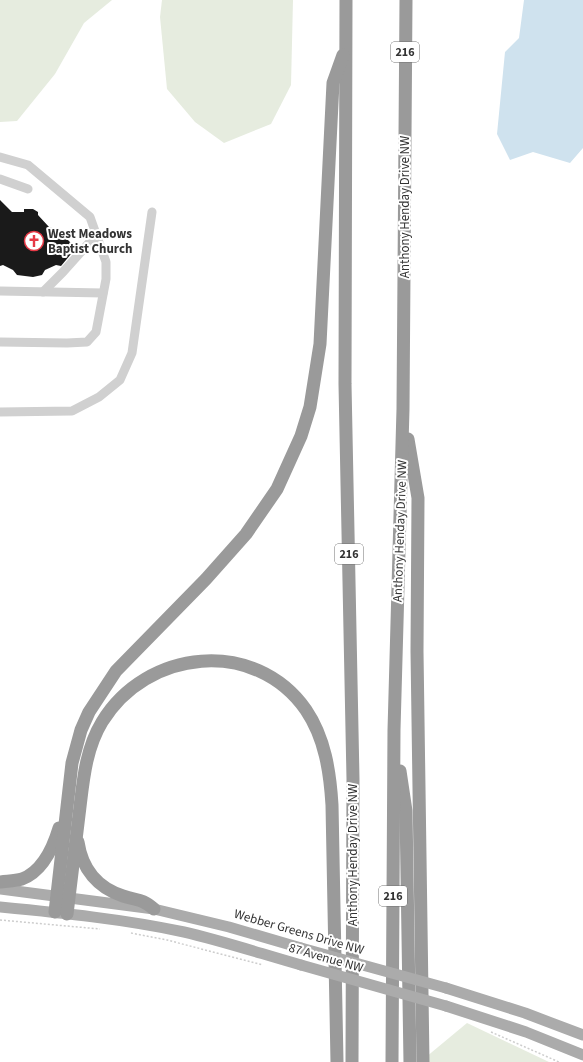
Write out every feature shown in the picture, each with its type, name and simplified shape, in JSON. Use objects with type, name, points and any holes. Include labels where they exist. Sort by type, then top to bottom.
[{"type":"highway","name":"Anthony Henday Drive NW","points":[[346,0],[345,384],[353,779],[352,1062]]},
{"type":"highway","name":"Anthony Henday Drive NW","points":[[392,1062],[394,730],[403,410],[406,0]]},
{"type":"highway","points":[[61,913],[68,799],[72,763],[78,740],[89,712],[101,692],[135,650],[206,580],[246,534],[276,489],[296,448],[310,406],[318,360],[333,83],[346,46]]},
{"type":"highway","points":[[403,410],[418,498],[417,651],[423,1062]]},
{"type":"highway","points":[[63,896],[77,828],[86,767],[97,732],[114,704],[142,679],[168,667],[179,664],[191,662],[220,662],[236,664],[262,673],[286,690],[305,710],[318,733],[330,776],[337,1062]]},
{"type":"highway","points":[[394,730],[406,811],[410,1062]]},
{"type":"highway","points":[[0,882],[21,879],[33,873],[42,863],[56,839],[68,799]]},
{"type":"highway","points":[[77,828],[83,862],[96,880],[111,892],[144,900],[154,909]]},
{"type":"main road","name":"Webber Greens Drive NW","points":[[0,889],[154,909],[215,923],[446,988],[524,1013],[583,1035]]},
{"type":"main road","points":[[0,907],[61,913]]},
{"type":"main road","name":"87 Avenue NW","points":[[61,913],[129,922],[185,933],[446,1006],[520,1030],[583,1055]]},
{"type":"lane","points":[[0,157],[28,165],[90,217],[106,262],[106,279],[96,332],[87,342],[0,342]]},
{"type":"lane","points":[[0,179],[28,190]]},
{"type":"lane","points":[[0,412],[72,411],[99,397],[120,380],[132,353],[152,212]]},
{"type":"lane","points":[[43,292],[97,234]]},
{"type":"lane","points":[[0,290],[103,293]]},
{"type":"path","points":[[0,920],[102,929]]},
{"type":"path","points":[[130,933],[167,940],[264,965]]},
{"type":"path","points":[[490,1032],[559,1062]]},
{"type":"shaded area","points":[[0,0],[112,0],[84,23],[55,74],[17,121],[0,122]]},
{"type":"shaded area","points":[[162,0],[293,0],[291,85],[271,124],[224,143],[195,122],[167,89],[160,17]]},
{"type":"shaded area","points":[[467,1023],[549,1062],[420,1062]]},
{"type":"water","points":[[524,0],[583,0],[583,148],[570,163],[533,152],[510,160],[497,134],[505,52],[519,38]]},
{"type":"building","name":"West Meadows Baptist Church","points":[[0,200],[12,212],[24,212],[24,209],[33,209],[38,212],[38,215],[49,227],[55,229],[61,235],[62,234],[76,248],[61,266],[56,265],[45,270],[42,275],[33,277],[17,275],[13,270],[3,265],[0,266]]},
{"type":"place","name":"West Meadows Baptist Church","points":[[34,241]]}]
